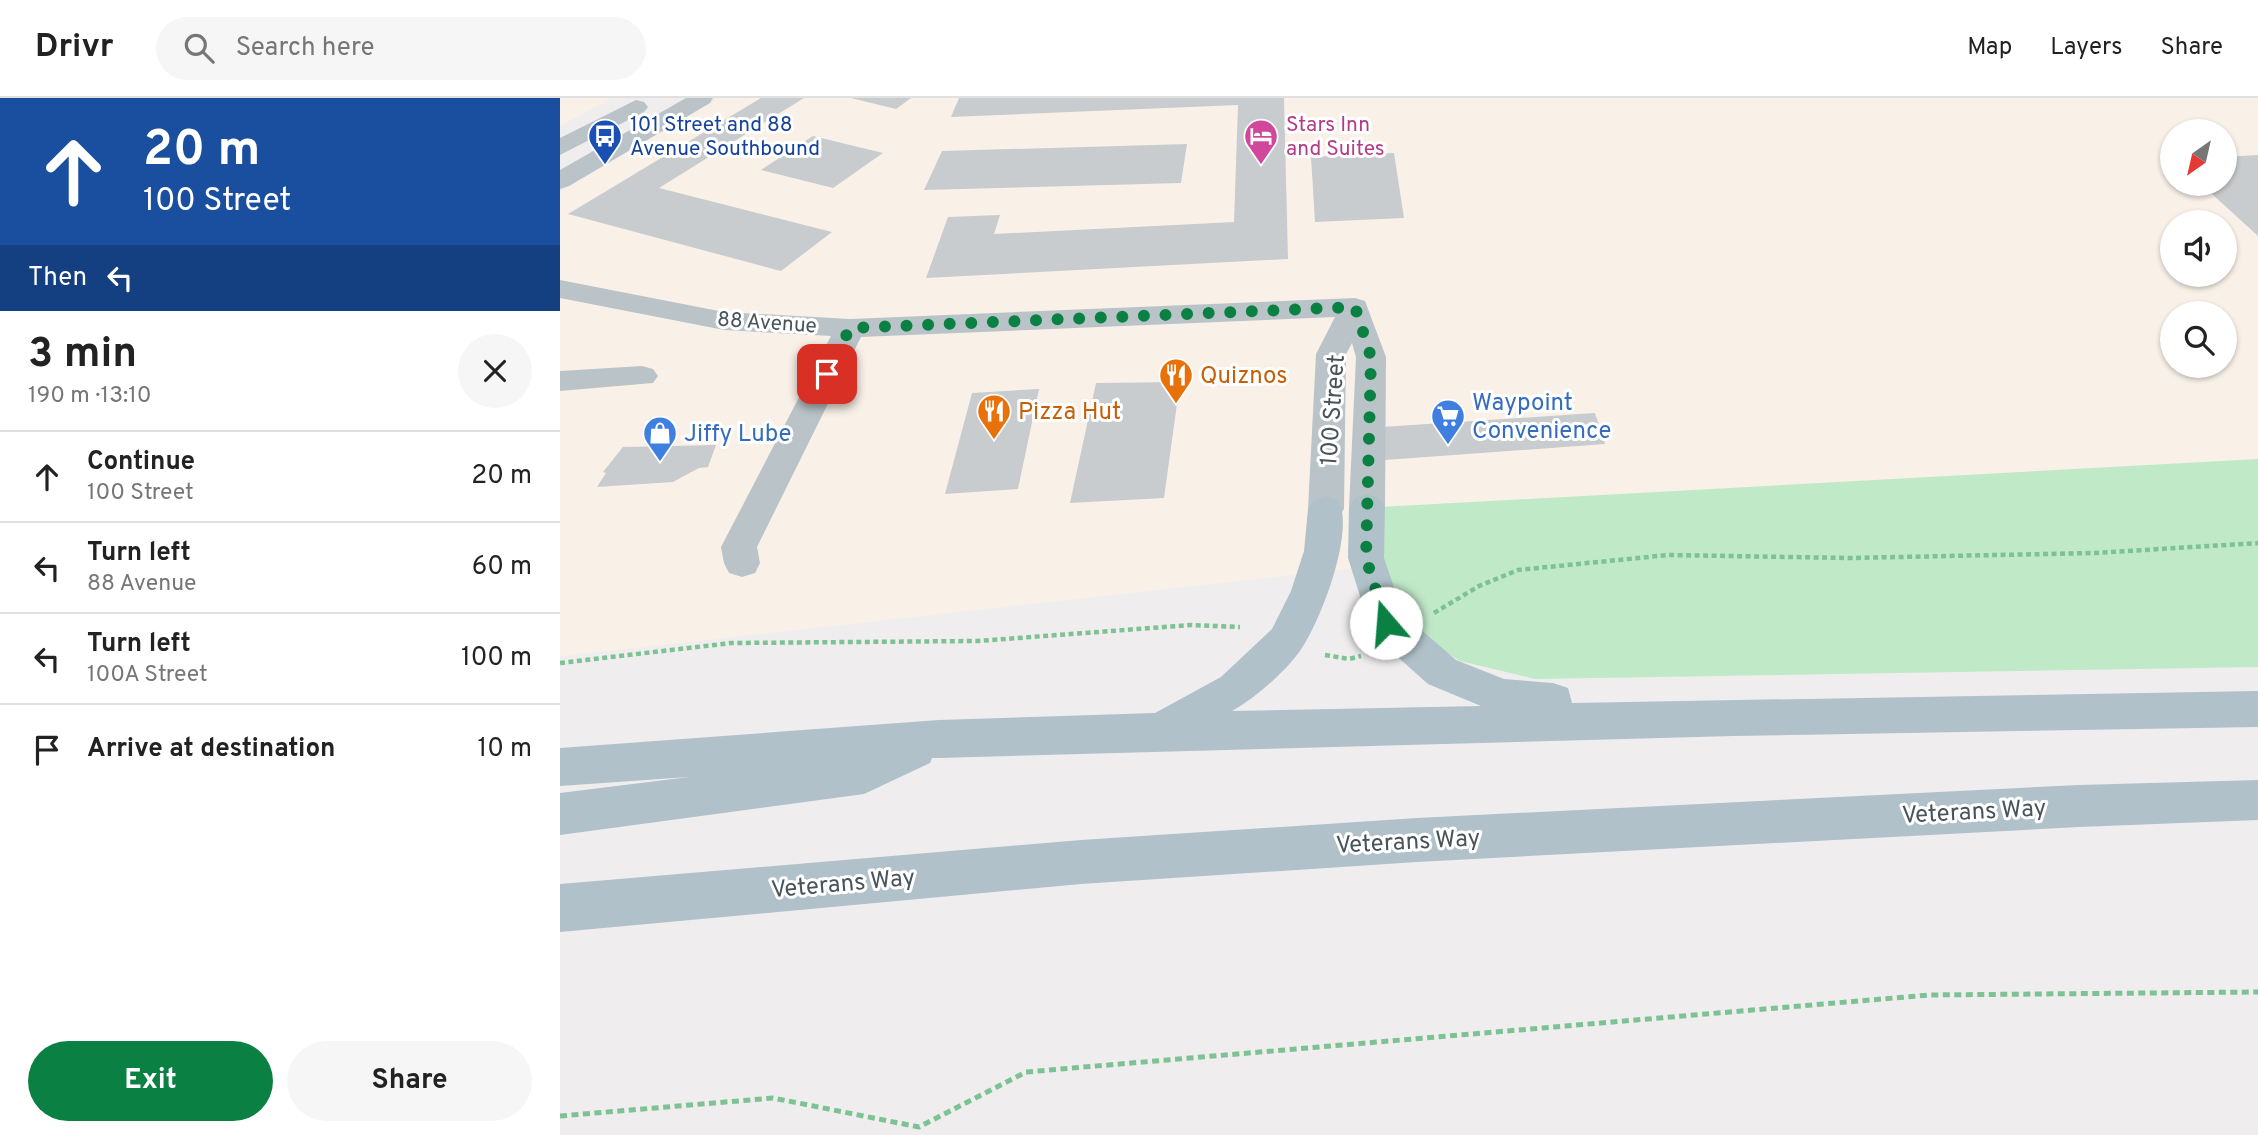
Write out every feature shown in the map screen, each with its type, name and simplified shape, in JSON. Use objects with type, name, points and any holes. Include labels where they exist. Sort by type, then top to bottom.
[{"type":"main road","points":[[1367,507],[1366,558],[1386,623],[1442,672],[1502,696],[1733,718]]},
{"type":"main road","points":[[1161,731],[1235,690],[1286,640],[1310,591],[1322,551],[1326,509]]},
{"type":"main road","points":[[560,766],[939,739],[1161,731],[2258,709]]},
{"type":"main road","points":[[560,814],[864,774],[939,739]]},
{"type":"main road","name":"Veterans Way","points":[[560,908],[1067,863],[1296,848],[2079,806],[2258,800]]},
{"type":"street","points":[[560,148],[653,98]]},
{"type":"street","points":[[560,181],[702,98]]},
{"type":"street","name":"88 Avenue","points":[[560,289],[724,321],[850,328],[1355,307]]},
{"type":"street","name":"100 Street","points":[[1355,307],[1371,357],[1367,507]]},
{"type":"street","name":"100 Street","points":[[1326,509],[1331,354],[1355,307]]},
{"type":"street","points":[[742,563],[739,547],[850,328]]},
{"type":"street","points":[[560,381],[637,384],[560,396]]},
{"type":"path","points":[[1432,615],[1479,586],[1518,570],[1668,555],[1850,558],[2082,553],[2258,543]]},
{"type":"path","points":[[560,663],[731,643],[978,641],[1219,624],[1251,629]]},
{"type":"path","points":[[1324,655],[1349,659],[1373,653]]},
{"type":"path","points":[[560,1116],[773,1098],[919,1127],[1026,1072],[1928,995],[2258,992]]},
{"type":"shaded area","points":[[560,98],[612,98],[560,126]]},
{"type":"shaded area","points":[[719,98],[2258,98],[2258,468],[560,656],[560,192]]},
{"type":"green space","points":[[2258,459],[2258,667],[1535,679],[1460,661],[1426,640],[1390,598],[1379,564],[1380,507]]},
{"type":"building","points":[[761,98],[804,98],[659,188],[832,232],[781,271],[568,214]]},
{"type":"building","points":[[851,98],[911,98],[896,109]]},
{"type":"building","name":"Stars Inn and Suites","points":[[959,98],[1284,98],[1288,259],[926,278],[948,217],[1000,215],[994,234],[1234,222],[1238,105],[951,117]]},
{"type":"building","points":[[813,136],[883,153],[833,188],[761,170]]},
{"type":"building","points":[[1187,144],[1181,183],[924,190],[942,151]]},
{"type":"building","points":[[1394,153],[1404,218],[1315,222],[1311,157]]},
{"type":"building","points":[[2258,155],[2258,236],[2237,217],[2237,210],[2230,210],[2214,196],[2237,196],[2237,156]]},
{"type":"building","points":[[1180,382],[1164,498],[1070,503],[1096,383]]},
{"type":"building","name":"Pizza Hut","points":[[1039,389],[1018,489],[945,494],[972,393]]},
{"type":"building","points":[[1595,413],[1605,444],[1385,460],[1382,427]]},
{"type":"building","name":"Jiffy Lube","points":[[716,445],[708,467],[699,468],[673,482],[597,487],[606,473],[603,472],[623,447]]},
{"type":"place","name":"101 Street and 88 Avenue Southbound","points":[[605,166]]},
{"type":"place","name":"Stars Inn and Suites","points":[[1261,166]]},
{"type":"place","name":"Quiznos","points":[[1176,405]]},
{"type":"place","name":"Pizza Hut","points":[[994,441]]},
{"type":"place","name":"Waypoint Convenience","points":[[1448,446]]},
{"type":"place","name":"Jiffy Lube","points":[[660,463]]},
{"type":"route","points":[[827,374],[850,328],[1355,307],[1371,357],[1366,558],[1386,623]]}]
